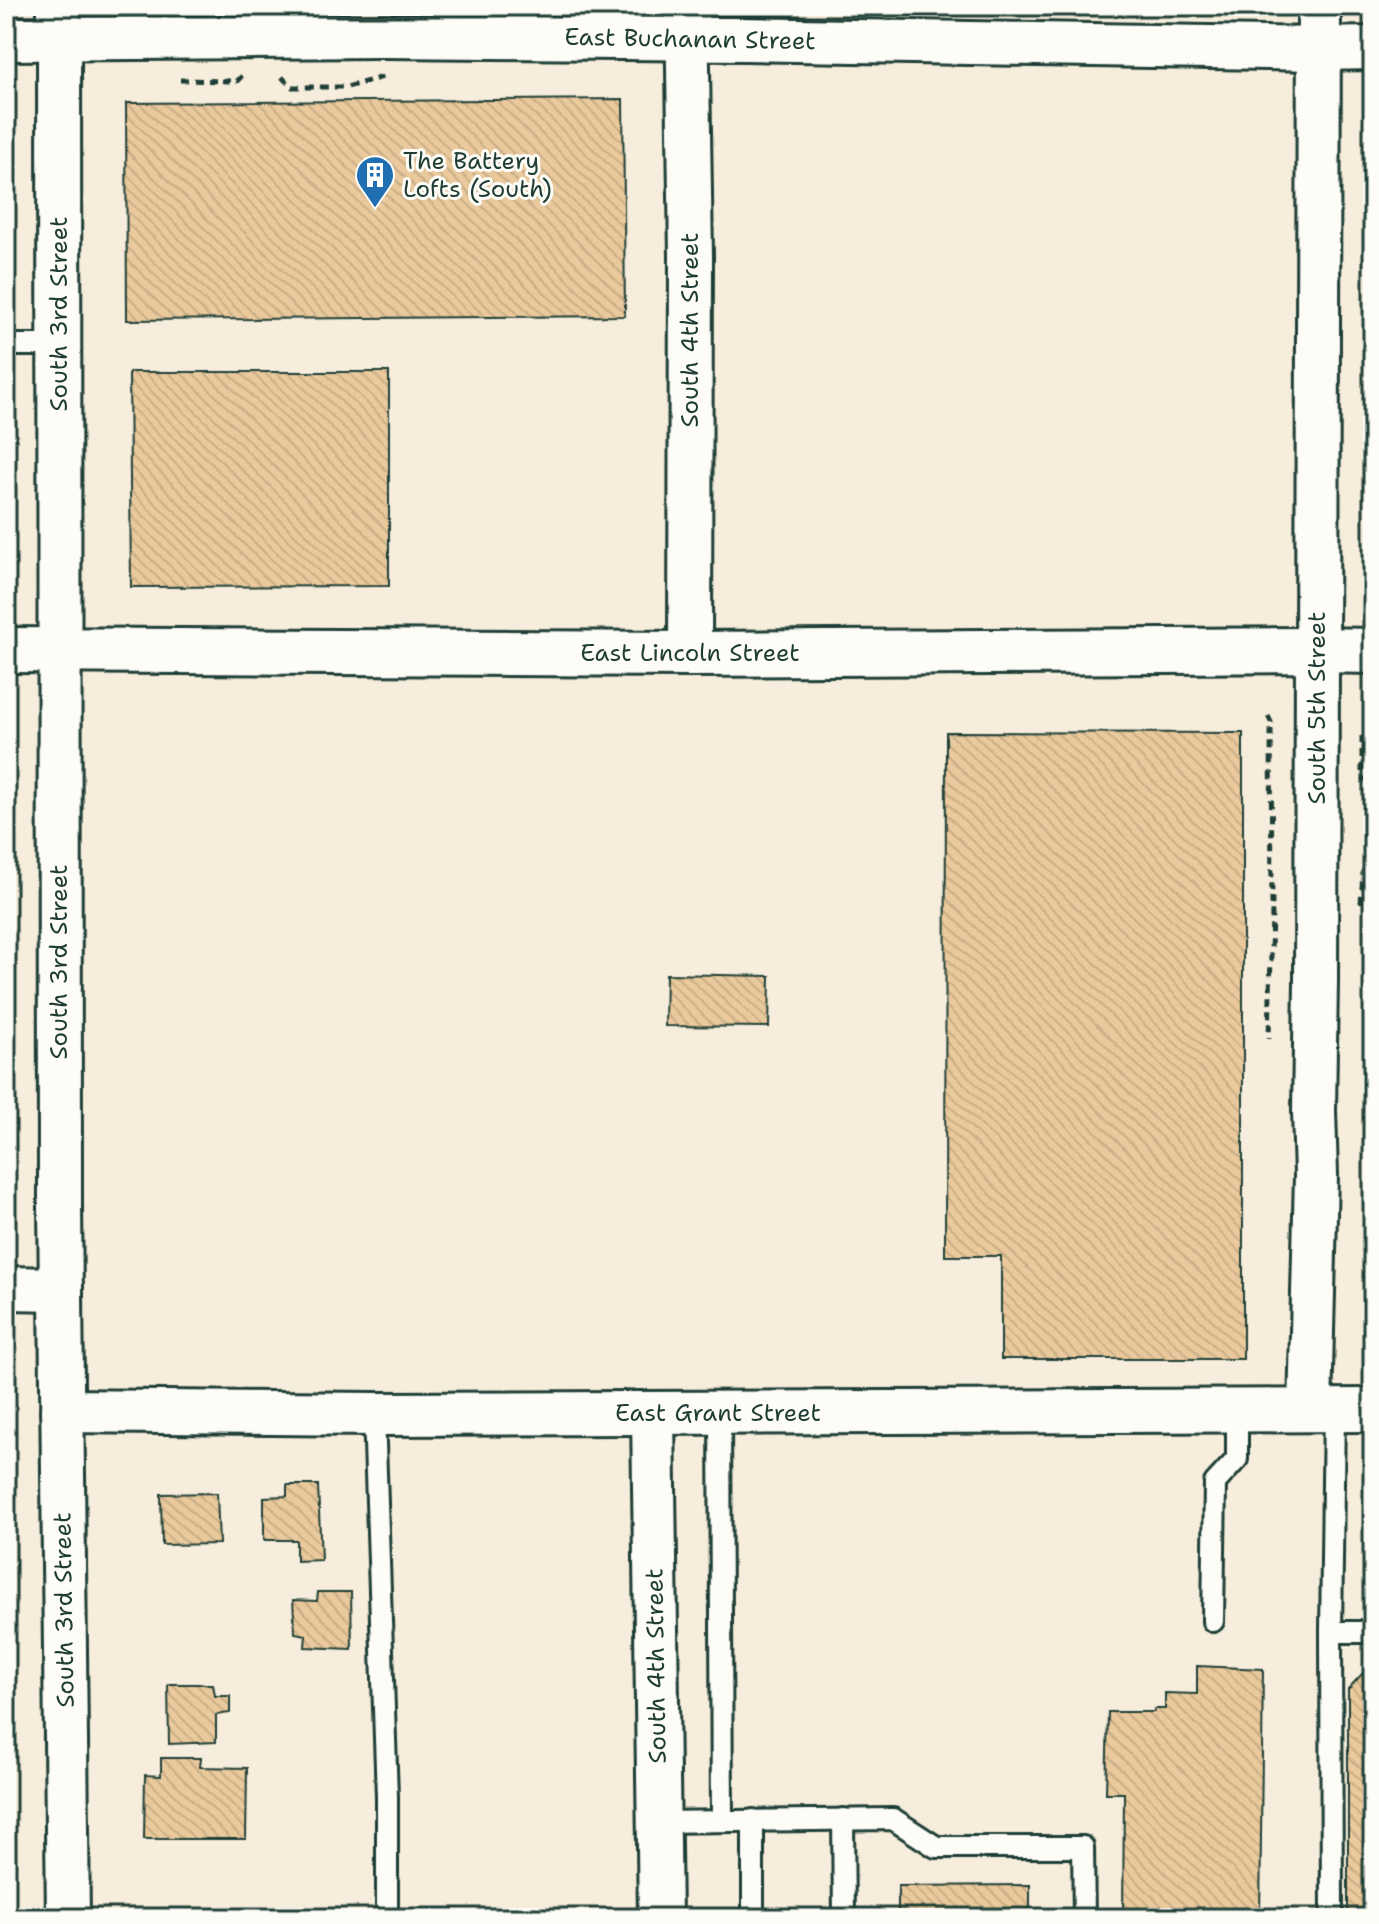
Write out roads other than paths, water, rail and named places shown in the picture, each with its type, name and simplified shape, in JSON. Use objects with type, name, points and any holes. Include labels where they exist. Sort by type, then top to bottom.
[{"type":"main road","name":"East Lincoln Street","points":[[6,650],[690,654],[1373,651]]},
{"type":"street","name":"South 5th Street","points":[[1319,6],[1314,1111],[1316,1175],[1339,1410]]},
{"type":"street","name":"East Buchanan Street","points":[[6,39],[59,22],[383,36],[688,22],[1319,49],[1373,48]]},
{"type":"street","name":"South 3rd Street","points":[[59,22],[61,1289],[68,1918]]},
{"type":"street","name":"South 4th Street","points":[[688,22],[690,654]]},
{"type":"street","points":[[6,1288],[61,1289]]},
{"type":"street","name":"East Grant Street","points":[[62,1411],[653,1414],[1339,1410]]},
{"type":"street","name":"South 4th Street","points":[[653,1414],[660,1918]]},
{"type":"lane","points":[[6,345],[59,345]]},
{"type":"lane","points":[[1332,1918],[1331,1632],[1339,1410]]},
{"type":"lane","points":[[1213,1621],[1215,1483],[1237,1459],[1237,1411]]},
{"type":"lane","points":[[720,1413],[722,1820]]},
{"type":"lane","points":[[374,1414],[387,1797],[387,1918]]},
{"type":"lane","points":[[1331,1632],[1373,1632]]},
{"type":"lane","points":[[843,1819],[844,1918]]},
{"type":"lane","points":[[658,1822],[893,1819],[936,1847],[1083,1847],[1084,1918]]},
{"type":"lane","points":[[753,1820],[753,1918]]},
{"type":"place","name":"The Battery Lofts (South)","points":[[375,209]]}]
